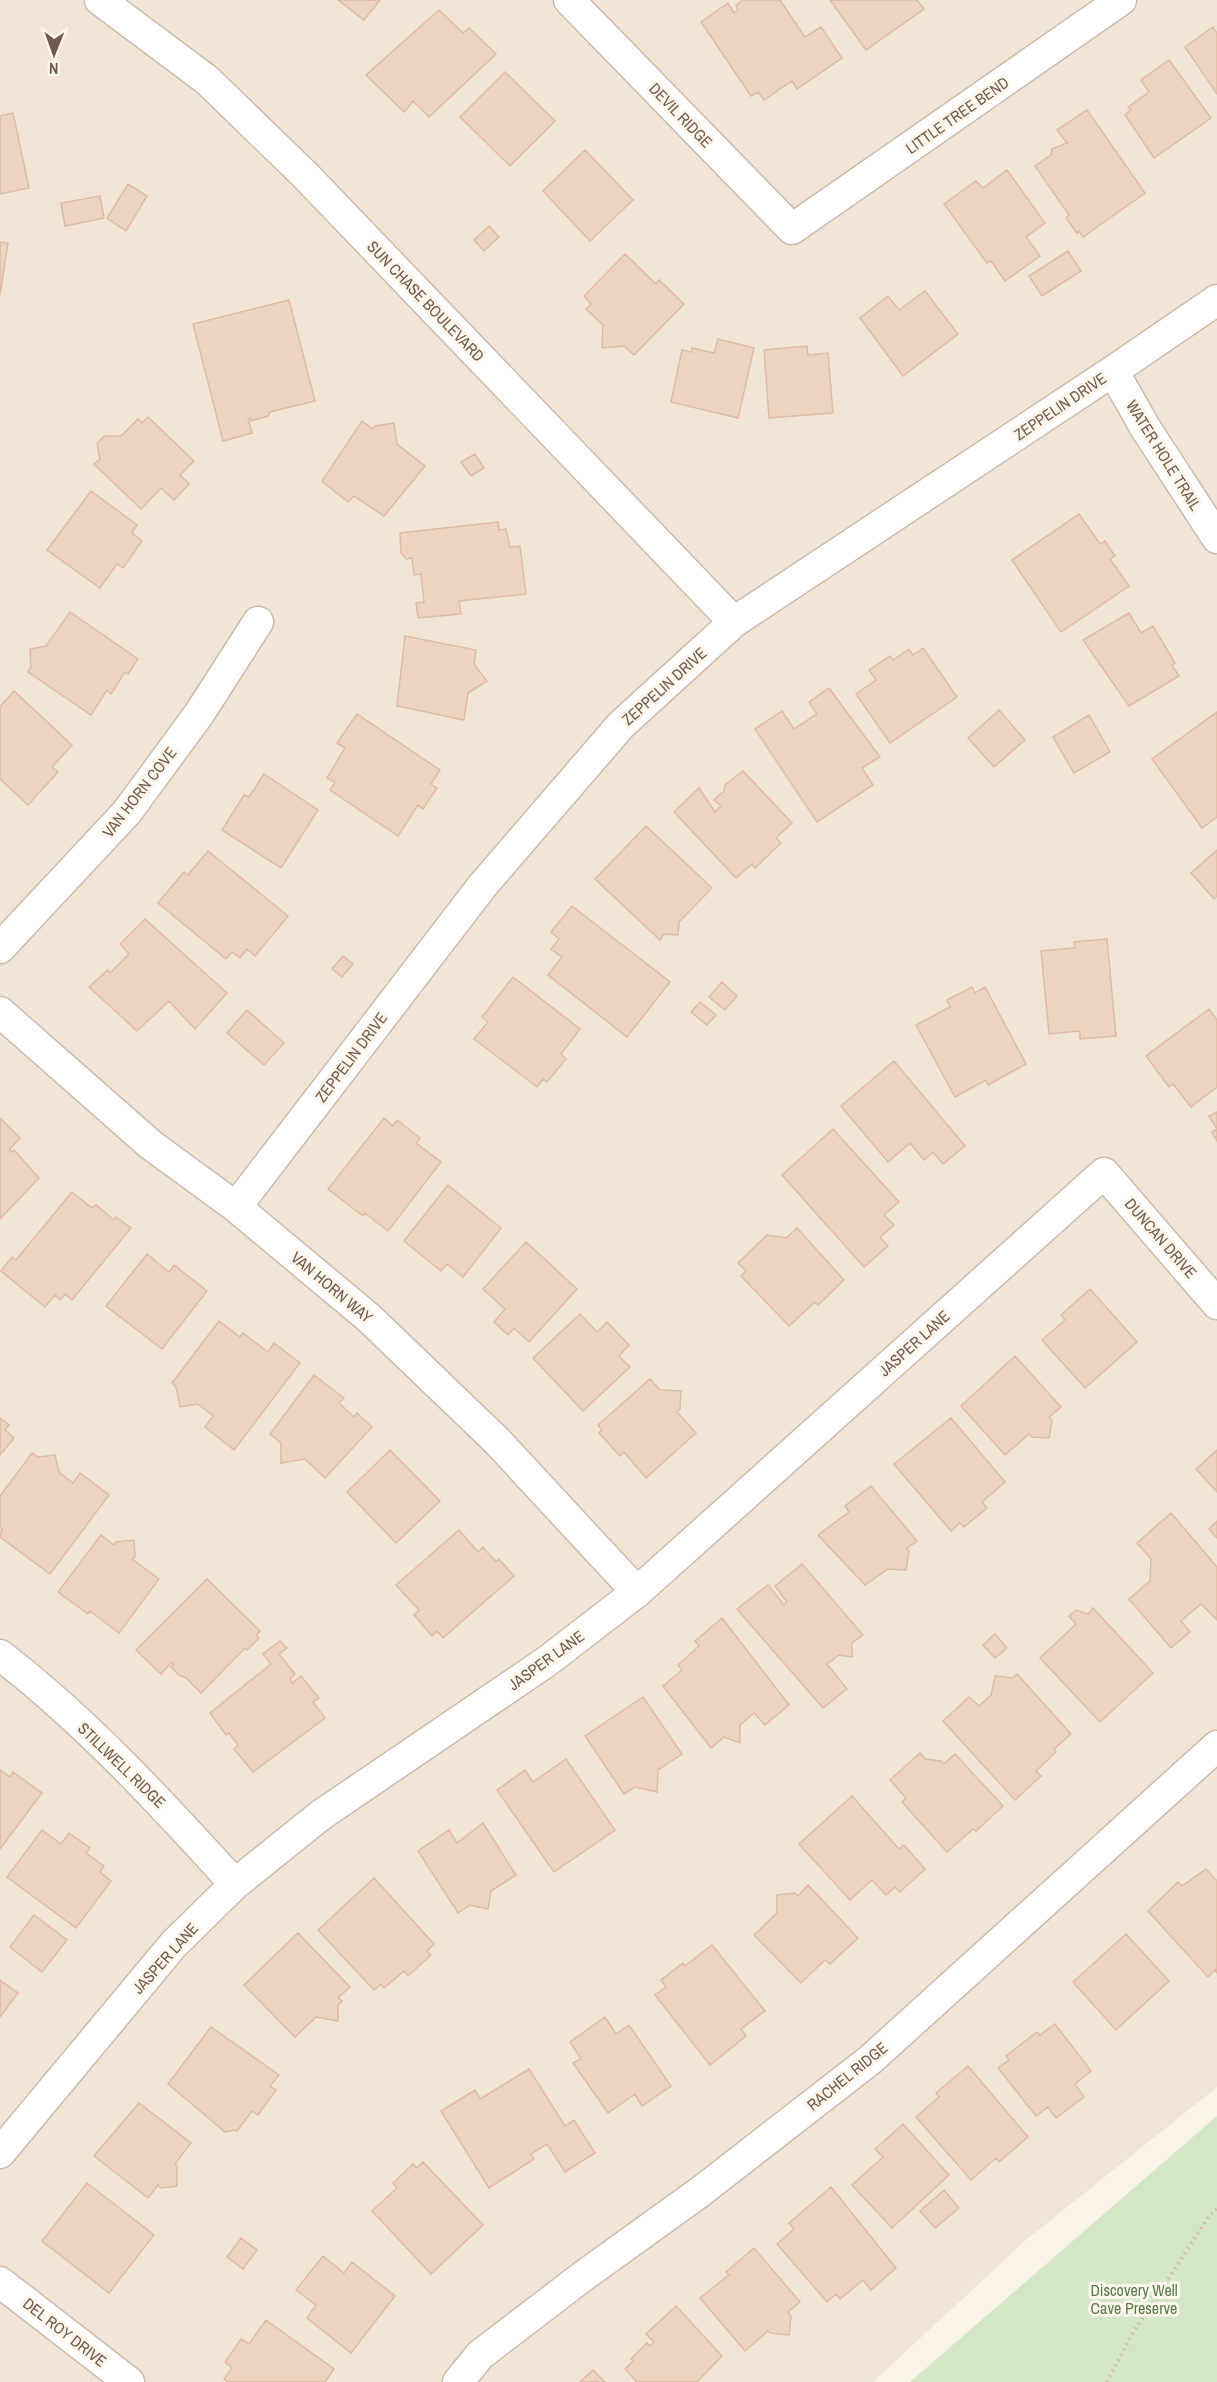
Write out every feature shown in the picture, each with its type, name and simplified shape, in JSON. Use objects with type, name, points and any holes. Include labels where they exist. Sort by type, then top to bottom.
[{"type":"street","name":"SUN CHASE BOULEVARD","points":[[100,0],[207,80],[297,167],[734,622]]},
{"type":"street","name":"DEVIL RIDGE","points":[[569,0],[792,229]]},
{"type":"street","name":"LITTLE TREE BEND","points":[[792,229],[1121,0]]},
{"type":"street","name":"ZEPPELIN DRIVE","points":[[236,1207],[483,885],[621,725],[734,622],[1217,300]]},
{"type":"street","name":"WATER HOLE TRAIL","points":[[1113,371],[1146,429],[1217,538]]},
{"type":"street","name":"VAN HORN COVE","points":[[0,948],[127,812],[198,714],[258,622]]},
{"type":"street","name":"VAN HORN WAY","points":[[0,1012],[151,1145],[236,1207],[369,1318],[488,1432],[637,1592]]},
{"type":"street","name":"DUNCAN DRIVE","points":[[1104,1173],[1217,1304]]},
{"type":"street","name":"JASPER LANE","points":[[0,2153],[173,1945],[235,1884],[321,1815],[546,1662],[637,1592],[1104,1173]]},
{"type":"street","name":"STILLWELL RIDGE","points":[[0,1655],[33,1681],[142,1782],[235,1884]]},
{"type":"street","name":"RACHEL RIDGE","points":[[458,2382],[480,2355],[582,2277],[700,2192],[870,2060],[1217,1746]]},
{"type":"street","name":"DEL ROY DRIVE","points":[[0,2282],[129,2382]]},
{"type":"path","points":[[1107,2382],[1131,2336],[1209,2216],[1217,2209]]},
{"type":"shaded area","points":[[0,0],[1217,0],[1217,2087],[1027,2239],[873,2382],[0,2382]]},
{"type":"green space","name":"Discovery Well Cave Preserve","points":[[1217,2116],[1217,2382],[910,2382]]},
{"type":"building","points":[[338,0],[380,0],[364,20]]},
{"type":"building","points":[[743,0],[780,0],[805,37],[821,27],[842,58],[797,89],[792,81],[764,100],[758,92],[751,96],[701,22],[728,3],[734,13],[738,10],[736,5]]},
{"type":"building","points":[[830,0],[917,0],[924,9],[866,50]]},
{"type":"building","points":[[439,10],[463,33],[469,28],[496,54],[429,117],[413,101],[404,112],[366,75]]},
{"type":"building","points":[[1213,27],[1217,33],[1217,94],[1185,47]]},
{"type":"building","points":[[1169,60],[1211,118],[1154,158],[1125,115],[1131,110],[1128,107],[1149,92],[1141,80]]},
{"type":"building","points":[[505,72],[555,121],[510,166],[460,117]]},
{"type":"building","points":[[1087,110],[1145,193],[1083,237],[1079,231],[1077,233],[1066,218],[1069,215],[1035,166],[1051,155],[1052,149],[1067,143],[1057,130]]},
{"type":"building","points":[[13,113],[29,188],[0,194],[0,116]]},
{"type":"building","points":[[585,150],[633,200],[590,241],[543,191]]},
{"type":"building","points":[[1007,170],[1045,223],[1026,237],[1040,256],[1005,281],[991,261],[987,263],[944,204],[976,181],[983,188]]},
{"type":"building","points":[[128,184],[147,196],[126,231],[107,218]]},
{"type":"building","points":[[100,196],[104,218],[65,226],[61,203]]},
{"type":"building","points":[[489,226],[499,237],[484,251],[474,240]]},
{"type":"building","points":[[0,242],[8,243],[0,295]]},
{"type":"building","points":[[1068,251],[1081,271],[1042,296],[1029,276]]},
{"type":"building","points":[[625,254],[656,284],[659,280],[684,304],[634,355],[624,346],[602,348],[603,325],[586,309],[591,304],[584,296]]},
{"type":"building","points":[[925,291],[958,334],[903,376],[860,318],[888,296],[899,310]]},
{"type":"building","points":[[289,300],[315,401],[270,412],[268,416],[251,421],[251,418],[248,419],[252,433],[223,441],[193,324]]},
{"type":"building","points":[[718,339],[754,348],[738,418],[671,402],[682,350],[691,352],[692,348],[714,353]]},
{"type":"building","points":[[807,346],[808,355],[828,353],[833,413],[769,418],[764,350]]},
{"type":"building","points":[[148,417],[194,461],[180,475],[189,484],[174,500],[161,488],[141,509],[94,464],[100,459],[97,443],[105,436],[121,436],[138,419],[142,423]]},
{"type":"building","points":[[362,421],[373,429],[375,426],[394,423],[397,444],[425,466],[384,516],[354,496],[348,502],[322,481]]},
{"type":"building","points":[[475,454],[484,468],[471,476],[461,462]]},
{"type":"building","points":[[91,491],[137,525],[132,533],[142,541],[123,568],[117,564],[100,588],[47,550]]},
{"type":"building","points":[[1079,514],[1100,544],[1105,541],[1115,556],[1110,559],[1129,586],[1061,632],[1012,560]]},
{"type":"building","points":[[498,522],[499,530],[506,529],[510,547],[520,546],[526,594],[459,601],[461,614],[418,618],[416,603],[424,602],[421,574],[414,575],[412,558],[406,559],[401,553],[400,533]]},
{"type":"building","points":[[70,612],[138,659],[128,674],[125,672],[111,694],[107,690],[91,715],[28,672],[31,667],[30,649],[46,646]]},
{"type":"building","points":[[1129,613],[1141,633],[1153,626],[1175,663],[1172,665],[1179,676],[1129,706],[1083,640]]},
{"type":"building","points":[[405,636],[476,650],[474,664],[487,681],[468,693],[464,720],[397,706]]},
{"type":"building","points":[[923,648],[957,697],[890,743],[856,694],[876,680],[869,670],[890,656],[893,660],[909,649],[913,655]]},
{"type":"building","points":[[829,688],[880,757],[862,768],[873,785],[817,822],[755,729],[782,711],[794,729],[817,714],[809,702]]},
{"type":"building","points":[[14,691],[72,745],[52,767],[58,772],[28,805],[0,779],[0,707]]},
{"type":"building","points":[[999,710],[1025,740],[994,767],[968,738]]},
{"type":"building","points":[[1217,712],[1217,817],[1202,828],[1152,759]]},
{"type":"building","points":[[357,714],[440,770],[431,784],[437,788],[423,809],[418,805],[398,836],[330,790],[335,782],[327,778],[345,748],[337,743]]},
{"type":"building","points":[[1089,715],[1110,752],[1074,773],[1053,737]]},
{"type":"building","points":[[743,771],[792,823],[776,838],[781,843],[755,868],[752,864],[736,878],[674,812],[699,788],[715,812],[721,806],[714,800],[724,791],[725,785]]},
{"type":"building","points":[[264,774],[318,810],[281,868],[222,830],[244,795],[249,797]]},
{"type":"building","points":[[646,826],[712,888],[679,922],[678,935],[664,934],[660,940],[595,879]]},
{"type":"building","points":[[1217,850],[1217,896],[1214,899],[1191,873]]},
{"type":"building","points":[[208,851],[288,916],[255,956],[247,949],[240,958],[232,952],[226,959],[158,903],[184,872],[188,875]]},
{"type":"building","points":[[572,906],[670,982],[627,1037],[548,975],[562,957],[551,949],[559,939],[551,932]]},
{"type":"building","points":[[145,919],[227,993],[195,1029],[169,1001],[137,1031],[89,987],[108,970],[110,973],[129,954],[120,944]]},
{"type":"building","points":[[1107,939],[1116,1036],[1080,1039],[1080,1031],[1049,1034],[1041,951],[1075,948],[1074,942]]},
{"type":"building","points":[[343,956],[353,964],[342,977],[332,969]]},
{"type":"building","points":[[513,977],[580,1029],[561,1054],[566,1059],[547,1082],[543,1079],[537,1087],[474,1039],[488,1022],[482,1017]]},
{"type":"building","points":[[722,982],[737,996],[725,1010],[709,997]]},
{"type":"building","points":[[972,987],[975,993],[985,987],[1026,1064],[988,1085],[986,1080],[955,1097],[916,1025],[950,1007],[947,1000]]},
{"type":"building","points":[[700,1002],[716,1015],[707,1025],[691,1012]]},
{"type":"building","points":[[1209,1009],[1217,1020],[1217,1087],[1191,1107],[1173,1084],[1169,1087],[1146,1056]]},
{"type":"building","points":[[247,1010],[284,1043],[264,1065],[227,1033]]},
{"type":"building","points":[[894,1061],[965,1146],[943,1164],[933,1152],[924,1160],[910,1143],[888,1162],[841,1106]]},
{"type":"building","points":[[1217,1112],[1217,1129],[1209,1116]]},
{"type":"building","points":[[0,1118],[20,1138],[9,1150],[12,1152],[14,1150],[39,1178],[0,1219]]},
{"type":"building","points":[[384,1118],[393,1126],[397,1120],[420,1138],[416,1143],[441,1162],[388,1231],[365,1213],[363,1216],[328,1189]]},
{"type":"building","points":[[833,1129],[899,1202],[884,1215],[894,1225],[880,1237],[888,1246],[864,1267],[782,1175]]},
{"type":"building","points":[[1217,1129],[1217,1141],[1212,1132]]},
{"type":"building","points":[[448,1185],[501,1228],[463,1277],[447,1264],[441,1271],[404,1241]]},
{"type":"building","points":[[72,1192],[92,1208],[96,1205],[114,1220],[116,1217],[131,1228],[72,1300],[65,1294],[60,1300],[55,1295],[45,1307],[1,1271],[12,1257],[16,1260]]},
{"type":"building","points":[[797,1228],[844,1280],[818,1305],[815,1302],[789,1326],[741,1276],[746,1271],[738,1263],[767,1235],[786,1238]]},
{"type":"building","points":[[526,1242],[577,1289],[529,1342],[514,1328],[508,1335],[494,1322],[505,1309],[483,1289]]},
{"type":"building","points":[[147,1254],[169,1272],[174,1265],[207,1291],[162,1349],[106,1306]]},
{"type":"building","points":[[1090,1289],[1137,1342],[1085,1388],[1042,1340],[1065,1320],[1061,1315]]},
{"type":"building","points":[[580,1314],[597,1332],[607,1322],[629,1345],[619,1356],[630,1367],[583,1411],[533,1358]]},
{"type":"building","points":[[219,1321],[240,1337],[243,1333],[268,1352],[274,1343],[300,1363],[234,1450],[205,1427],[213,1416],[198,1404],[180,1407],[176,1387],[172,1383]]},
{"type":"building","points":[[1015,1356],[1061,1407],[1049,1417],[1052,1421],[1049,1438],[1032,1437],[1029,1434],[1005,1455],[961,1406]]},
{"type":"building","points":[[314,1375],[344,1398],[339,1403],[354,1417],[357,1413],[372,1427],[325,1478],[305,1459],[281,1463],[281,1443],[270,1434]]},
{"type":"building","points":[[650,1379],[660,1390],[681,1391],[680,1409],[677,1412],[696,1433],[646,1478],[624,1452],[620,1456],[599,1433],[602,1430],[598,1425]]},
{"type":"building","points":[[0,1418],[9,1425],[5,1430],[14,1438],[0,1455]]},
{"type":"building","points":[[951,1418],[1005,1482],[982,1502],[987,1508],[964,1527],[960,1523],[951,1531],[894,1464]]},
{"type":"building","points":[[390,1450],[440,1501],[396,1543],[347,1492]]},
{"type":"building","points":[[1217,1450],[1217,1492],[1196,1469]]},
{"type":"building","points":[[32,1453],[38,1457],[55,1455],[59,1472],[73,1483],[80,1473],[109,1495],[50,1574],[0,1537],[2,1529],[0,1527],[0,1496]]},
{"type":"building","points":[[871,1486],[917,1541],[907,1548],[909,1551],[906,1570],[888,1569],[865,1585],[818,1535],[849,1512],[845,1506]]},
{"type":"building","points":[[1171,1513],[1217,1567],[1217,1620],[1201,1604],[1181,1621],[1190,1632],[1171,1648],[1129,1599],[1150,1581],[1151,1559],[1137,1543]]},
{"type":"building","points":[[1217,1521],[1217,1538],[1209,1529]]},
{"type":"building","points":[[459,1530],[478,1552],[483,1547],[496,1562],[499,1559],[514,1576],[443,1638],[437,1631],[432,1636],[414,1615],[419,1610],[396,1585]]},
{"type":"building","points":[[101,1535],[114,1545],[116,1542],[134,1540],[135,1557],[132,1559],[159,1579],[119,1633],[90,1611],[88,1614],[58,1592]]},
{"type":"building","points":[[802,1564],[863,1635],[852,1643],[852,1657],[839,1655],[827,1664],[847,1689],[823,1708],[737,1609],[768,1585],[784,1605],[787,1602],[775,1586]]},
{"type":"building","points":[[207,1579],[260,1631],[256,1635],[259,1638],[247,1650],[245,1648],[201,1693],[171,1667],[174,1664],[172,1662],[161,1674],[136,1650]]},
{"type":"building","points":[[1093,1608],[1153,1673],[1100,1722],[1040,1658],[1076,1624],[1069,1616],[1076,1610],[1088,1614]]},
{"type":"building","points":[[722,1618],[789,1705],[765,1725],[754,1713],[740,1725],[740,1743],[724,1737],[711,1748],[663,1686],[682,1670],[678,1665],[699,1646],[695,1641]]},
{"type":"building","points":[[995,1634],[1007,1648],[995,1658],[983,1645]]},
{"type":"building","points":[[280,1641],[287,1648],[279,1654],[295,1674],[290,1679],[292,1683],[301,1676],[319,1698],[313,1702],[325,1718],[253,1772],[234,1749],[238,1745],[229,1733],[226,1735],[210,1713],[271,1664],[263,1654]]},
{"type":"building","points":[[1017,1674],[1071,1734],[1054,1749],[1056,1752],[1036,1771],[1041,1776],[1015,1800],[943,1721],[969,1697],[979,1706],[991,1695],[995,1676],[1013,1678]]},
{"type":"building","points":[[643,1697],[682,1754],[658,1770],[657,1792],[635,1787],[624,1794],[585,1736]]},
{"type":"building","points":[[920,1753],[926,1759],[941,1761],[944,1764],[955,1754],[1003,1806],[976,1831],[973,1829],[947,1852],[902,1802],[906,1798],[890,1780]]},
{"type":"building","points":[[566,1759],[615,1830],[554,1872],[497,1790],[525,1770],[533,1782]]},
{"type":"building","points":[[0,1770],[10,1777],[13,1772],[42,1793],[0,1849]]},
{"type":"building","points":[[852,1796],[899,1849],[904,1845],[925,1869],[900,1892],[895,1887],[886,1895],[872,1880],[850,1900],[799,1844]]},
{"type":"building","points":[[483,1823],[516,1875],[491,1891],[488,1909],[470,1905],[458,1913],[418,1851],[449,1830],[457,1843]]},
{"type":"building","points":[[42,1830],[61,1844],[69,1833],[90,1848],[86,1853],[104,1866],[100,1872],[111,1881],[76,1928],[7,1877]]},
{"type":"building","points":[[1206,1869],[1217,1881],[1217,1973],[1215,1970],[1208,1977],[1148,1911],[1178,1882],[1182,1886]]},
{"type":"building","points":[[374,1878],[434,1944],[427,1951],[431,1955],[408,1976],[404,1971],[384,1988],[381,1984],[374,1990],[318,1930]]},
{"type":"building","points":[[808,1885],[858,1938],[830,1964],[825,1960],[801,1983],[754,1935],[777,1913],[777,1895],[795,1893],[798,1896]]},
{"type":"building","points":[[34,1915],[67,1940],[42,1972],[10,1947]]},
{"type":"building","points":[[298,1933],[350,1987],[338,1998],[342,2001],[338,2005],[338,2021],[316,2017],[295,2037],[244,1985]]},
{"type":"building","points":[[1126,1934],[1169,1981],[1116,2030],[1073,1982]]},
{"type":"building","points":[[712,1945],[765,2011],[741,2029],[746,2036],[710,2065],[655,1995],[666,1987],[661,1980],[683,1963],[685,1966]]},
{"type":"building","points":[[0,1980],[18,1993],[0,2017]]},
{"type":"building","points":[[605,2017],[616,2034],[629,2025],[671,2086],[642,2106],[635,2094],[608,2113],[573,2063],[581,2059],[570,2042]]},
{"type":"building","points":[[1055,2024],[1091,2071],[1075,2084],[1084,2097],[1056,2118],[1048,2107],[1036,2116],[998,2068],[1009,2060],[1006,2056],[1037,2032],[1040,2035]]},
{"type":"building","points":[[211,2027],[279,2075],[270,2086],[276,2090],[258,2115],[252,2111],[237,2131],[225,2132],[168,2084]]},
{"type":"building","points":[[968,2066],[1028,2137],[999,2162],[996,2158],[971,2180],[916,2117],[939,2097],[936,2093]]},
{"type":"building","points":[[529,2069],[565,2126],[574,2120],[595,2153],[565,2172],[547,2144],[531,2154],[534,2159],[489,2188],[441,2111],[475,2090],[480,2099]]},
{"type":"building","points":[[139,2103],[191,2143],[175,2164],[177,2166],[177,2186],[161,2188],[158,2185],[148,2198],[94,2156]]},
{"type":"building","points":[[903,2124],[949,2175],[892,2228],[852,2185],[883,2157],[875,2149]]},
{"type":"building","points":[[423,2162],[483,2225],[431,2274],[372,2211],[397,2188],[393,2183],[413,2164],[417,2168]]},
{"type":"building","points":[[87,2183],[154,2235],[109,2293],[42,2241]]},
{"type":"building","points":[[831,2187],[896,2268],[871,2290],[863,2280],[840,2299],[836,2294],[827,2302],[777,2244],[794,2229],[789,2223]]},
{"type":"building","points":[[944,2190],[959,2208],[935,2228],[920,2211]]},
{"type":"building","points":[[241,2238],[257,2250],[243,2269],[227,2257]]},
{"type":"building","points":[[754,2248],[800,2302],[788,2312],[791,2316],[789,2335],[768,2331],[745,2351],[700,2298],[729,2275],[726,2272]]},
{"type":"building","points":[[323,2256],[344,2273],[352,2262],[395,2296],[351,2353],[307,2318],[316,2305],[296,2290]]},
{"type":"building","points":[[676,2306],[722,2356],[697,2382],[637,2382],[625,2369],[633,2361],[631,2359],[647,2343],[650,2346],[654,2342],[646,2334]]},
{"type":"building","points":[[266,2320],[334,2369],[325,2382],[228,2382],[224,2379],[232,2368],[225,2362],[241,2339],[249,2344]]},
{"type":"building","points":[[593,2370],[605,2382],[580,2382]]}]
